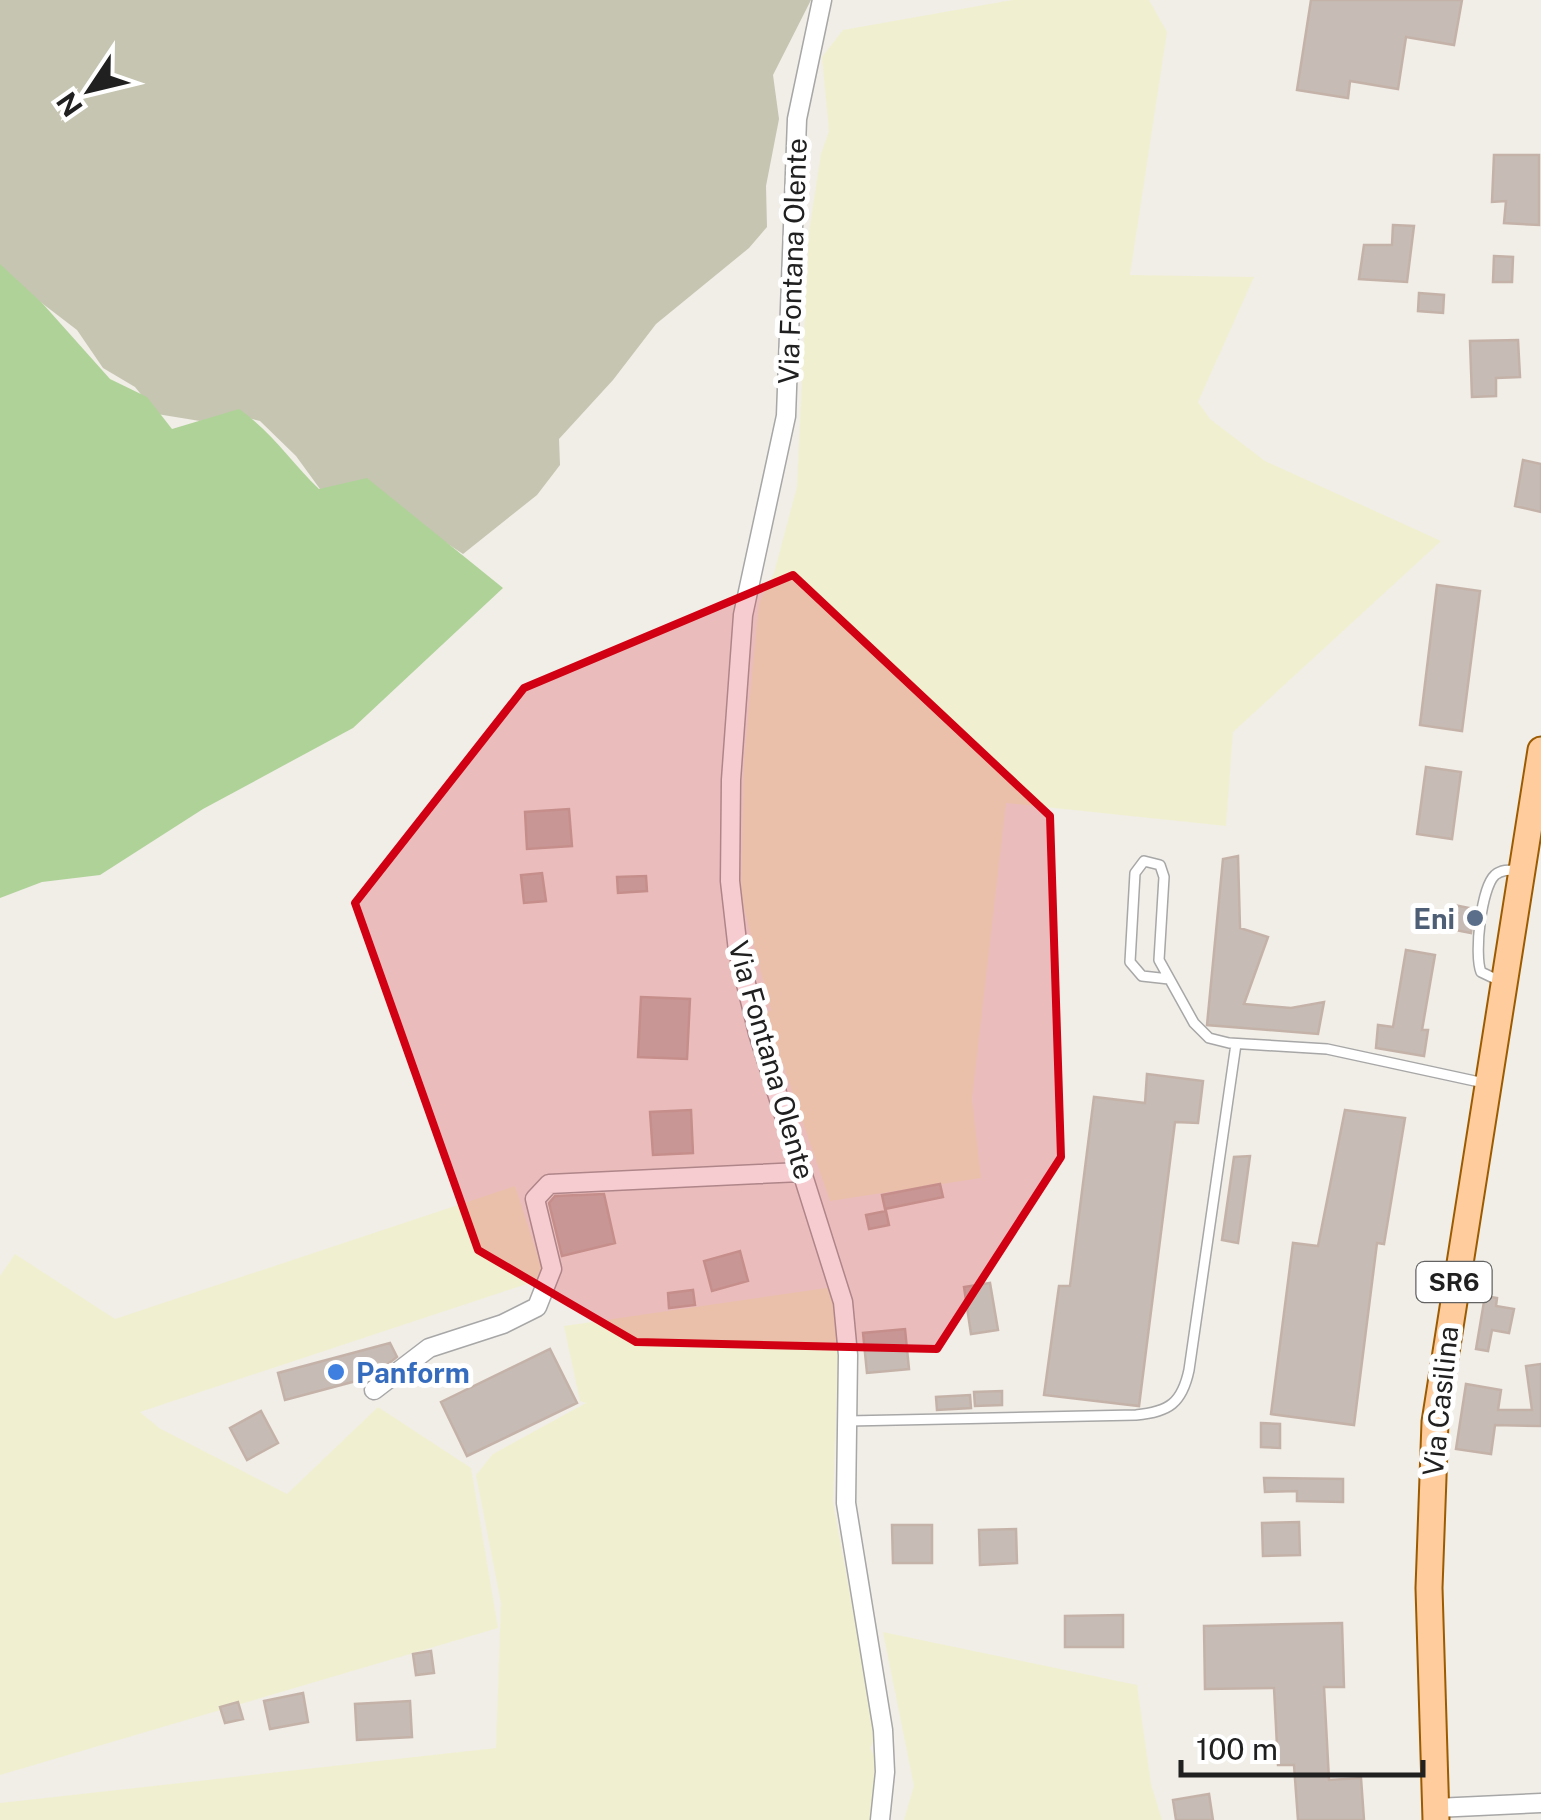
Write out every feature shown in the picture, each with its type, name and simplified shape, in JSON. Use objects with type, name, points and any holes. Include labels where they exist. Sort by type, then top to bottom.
[{"type":"main road","name":"Via Casilina","points":[[1436,1814],[1429,1599],[1432,1454],[1452,1298],[1541,750]]},
{"type":"street","name":"Via Fontana Olente","points":[[822,0],[799,103],[788,402],[744,602],[729,822],[731,896],[738,952],[758,1033],[842,1302],[848,1355],[849,1528],[884,1744],[880,1820]]},
{"type":"street","points":[[374,1390],[429,1348],[503,1324],[537,1307],[552,1269],[536,1199],[550,1184],[801,1172]]},
{"type":"street","points":[[1436,1814],[1541,1803]]},
{"type":"lane","points":[[1168,979],[1142,976],[1130,962],[1135,873],[1144,861],[1156,862],[1163,870],[1158,948],[1168,979],[1205,1034],[1236,1044],[1326,1049],[1487,1084]]},
{"type":"lane","points":[[847,1420],[1136,1416],[1166,1412],[1174,1406],[1189,1370],[1236,1044]]},
{"type":"highlighted area","points":[[793,575],[1050,816],[1061,1157],[937,1349],[636,1342],[478,1250],[355,903],[524,688]]},
{"type":"shaded area","points":[[0,0],[811,0],[773,75],[779,119],[766,186],[767,227],[749,248],[656,324],[613,380],[559,439],[560,465],[537,495],[463,554],[403,514],[320,489],[296,456],[260,421],[233,414],[200,421],[157,414],[135,387],[103,368],[77,330],[0,271]]},
{"type":"shaded area","points":[[1012,0],[1149,0],[1167,32],[1130,275],[1254,277],[1198,402],[1210,419],[1265,461],[1441,541],[1233,732],[1226,826],[1006,803],[972,1099],[981,1178],[830,1201],[765,1013],[771,1010],[741,897],[744,759],[759,603],[774,573],[797,487],[809,232],[821,154],[829,131],[822,57],[843,30]]},
{"type":"shaded area","points":[[515,1186],[545,1278],[140,1412],[159,1428],[287,1494],[378,1407],[471,1468],[498,1628],[0,1775],[0,1276],[15,1254],[115,1319]]},
{"type":"shaded area","points":[[833,1287],[839,1330],[833,1502],[876,1736],[870,1748],[876,1759],[871,1820],[0,1820],[0,1803],[496,1748],[501,1603],[476,1475],[493,1454],[586,1403],[580,1401],[564,1326]]},
{"type":"shaded area","points":[[883,1632],[1137,1685],[1151,1784],[1162,1820],[904,1820],[914,1786]]},
{"type":"green space","points":[[0,264],[43,304],[110,379],[147,397],[172,429],[239,409],[319,489],[367,478],[503,588],[353,728],[203,809],[100,875],[42,882],[0,898]]},
{"type":"building","points":[[1311,0],[1462,0],[1454,45],[1406,37],[1398,89],[1350,81],[1348,98],[1297,90]]},
{"type":"building","points":[[1494,155],[1539,155],[1539,225],[1504,223],[1506,201],[1492,202]]},
{"type":"building","points":[[1393,225],[1414,226],[1407,282],[1359,279],[1364,245],[1392,245]]},
{"type":"building","points":[[1494,256],[1513,257],[1512,282],[1493,282]]},
{"type":"building","points":[[1419,293],[1444,295],[1443,313],[1418,311]]},
{"type":"building","points":[[1518,340],[1520,377],[1496,378],[1496,396],[1472,397],[1470,341]]},
{"type":"building","points":[[1523,460],[1541,464],[1541,512],[1515,506]]},
{"type":"building","points":[[1437,585],[1480,591],[1462,731],[1420,725]]},
{"type":"building","points":[[1426,767],[1461,772],[1452,839],[1417,834]]},
{"type":"building","points":[[569,809],[572,846],[527,849],[525,812]]},
{"type":"building","points":[[1238,856],[1240,928],[1268,937],[1244,1004],[1291,1008],[1324,1002],[1318,1034],[1207,1025],[1223,859]]},
{"type":"building","points":[[542,873],[546,901],[524,903],[521,875]]},
{"type":"building","points":[[646,876],[647,891],[618,893],[617,877]]},
{"type":"building","points":[[1454,905],[1474,909],[1471,933],[1450,929]]},
{"type":"building","points":[[1406,950],[1435,955],[1422,1030],[1428,1030],[1424,1056],[1376,1048],[1378,1025],[1393,1027]]},
{"type":"building","points":[[641,997],[690,999],[687,1059],[638,1057]]},
{"type":"building","points":[[1147,1074],[1203,1081],[1198,1123],[1175,1122],[1139,1406],[1044,1395],[1059,1286],[1070,1286],[1094,1097],[1145,1103]]},
{"type":"building","points":[[691,1110],[693,1153],[653,1155],[650,1112]]},
{"type":"building","points":[[1345,1110],[1405,1118],[1384,1244],[1377,1243],[1354,1425],[1271,1414],[1293,1243],[1318,1246]]},
{"type":"building","points":[[1250,1156],[1238,1243],[1222,1240],[1234,1157]]},
{"type":"building","points":[[940,1184],[943,1197],[885,1209],[882,1195]]},
{"type":"building","points":[[604,1194],[615,1243],[562,1256],[549,1203],[555,1196]]},
{"type":"building","points":[[886,1211],[889,1225],[869,1229],[866,1215]]},
{"type":"building","points":[[740,1251],[748,1281],[712,1291],[704,1261]]},
{"type":"building","points":[[990,1283],[998,1330],[971,1334],[964,1287]]},
{"type":"building","points":[[693,1290],[695,1305],[669,1308],[668,1293]]},
{"type":"building","points":[[1485,1296],[1497,1298],[1496,1306],[1514,1309],[1509,1333],[1492,1330],[1488,1351],[1476,1349]]},
{"type":"building","points":[[905,1329],[909,1369],[867,1373],[863,1333]]},
{"type":"building","points":[[390,1343],[397,1357],[371,1377],[285,1400],[278,1373]]},
{"type":"building","points":[[550,1349],[577,1403],[467,1456],[441,1402]]},
{"type":"building","points":[[1541,1364],[1541,1426],[1495,1425],[1491,1454],[1456,1449],[1466,1384],[1501,1390],[1498,1410],[1532,1410],[1526,1366]]},
{"type":"building","points":[[1002,1391],[1002,1405],[975,1406],[974,1392]]},
{"type":"building","points":[[970,1395],[971,1408],[937,1410],[936,1397]]},
{"type":"building","points":[[261,1411],[278,1443],[247,1460],[230,1428]]},
{"type":"building","points":[[1261,1423],[1280,1424],[1280,1448],[1261,1447]]},
{"type":"building","points":[[1264,1478],[1343,1479],[1343,1502],[1297,1501],[1297,1491],[1265,1492]]},
{"type":"building","points":[[1299,1522],[1300,1555],[1263,1556],[1262,1523]]},
{"type":"building","points":[[892,1525],[932,1525],[932,1563],[893,1563]]},
{"type":"building","points":[[1016,1529],[1017,1563],[980,1565],[979,1530]]},
{"type":"building","points":[[1123,1615],[1123,1647],[1065,1647],[1065,1616]]},
{"type":"building","points":[[1342,1623],[1344,1687],[1324,1687],[1329,1780],[1361,1778],[1364,1820],[1298,1820],[1294,1765],[1278,1765],[1274,1688],[1205,1689],[1204,1626]]},
{"type":"building","points":[[431,1651],[434,1673],[416,1675],[413,1654]]},
{"type":"building","points":[[303,1693],[308,1722],[270,1729],[264,1701]]},
{"type":"building","points":[[410,1701],[412,1737],[357,1740],[355,1704]]},
{"type":"building","points":[[238,1702],[243,1719],[225,1723],[220,1707]]},
{"type":"building","points":[[1209,1794],[1213,1820],[1176,1820],[1173,1800]]},
{"type":"place","name":"Eni","points":[[1475,918]]},
{"type":"place","name":"Panform","points":[[336,1372]]}]
